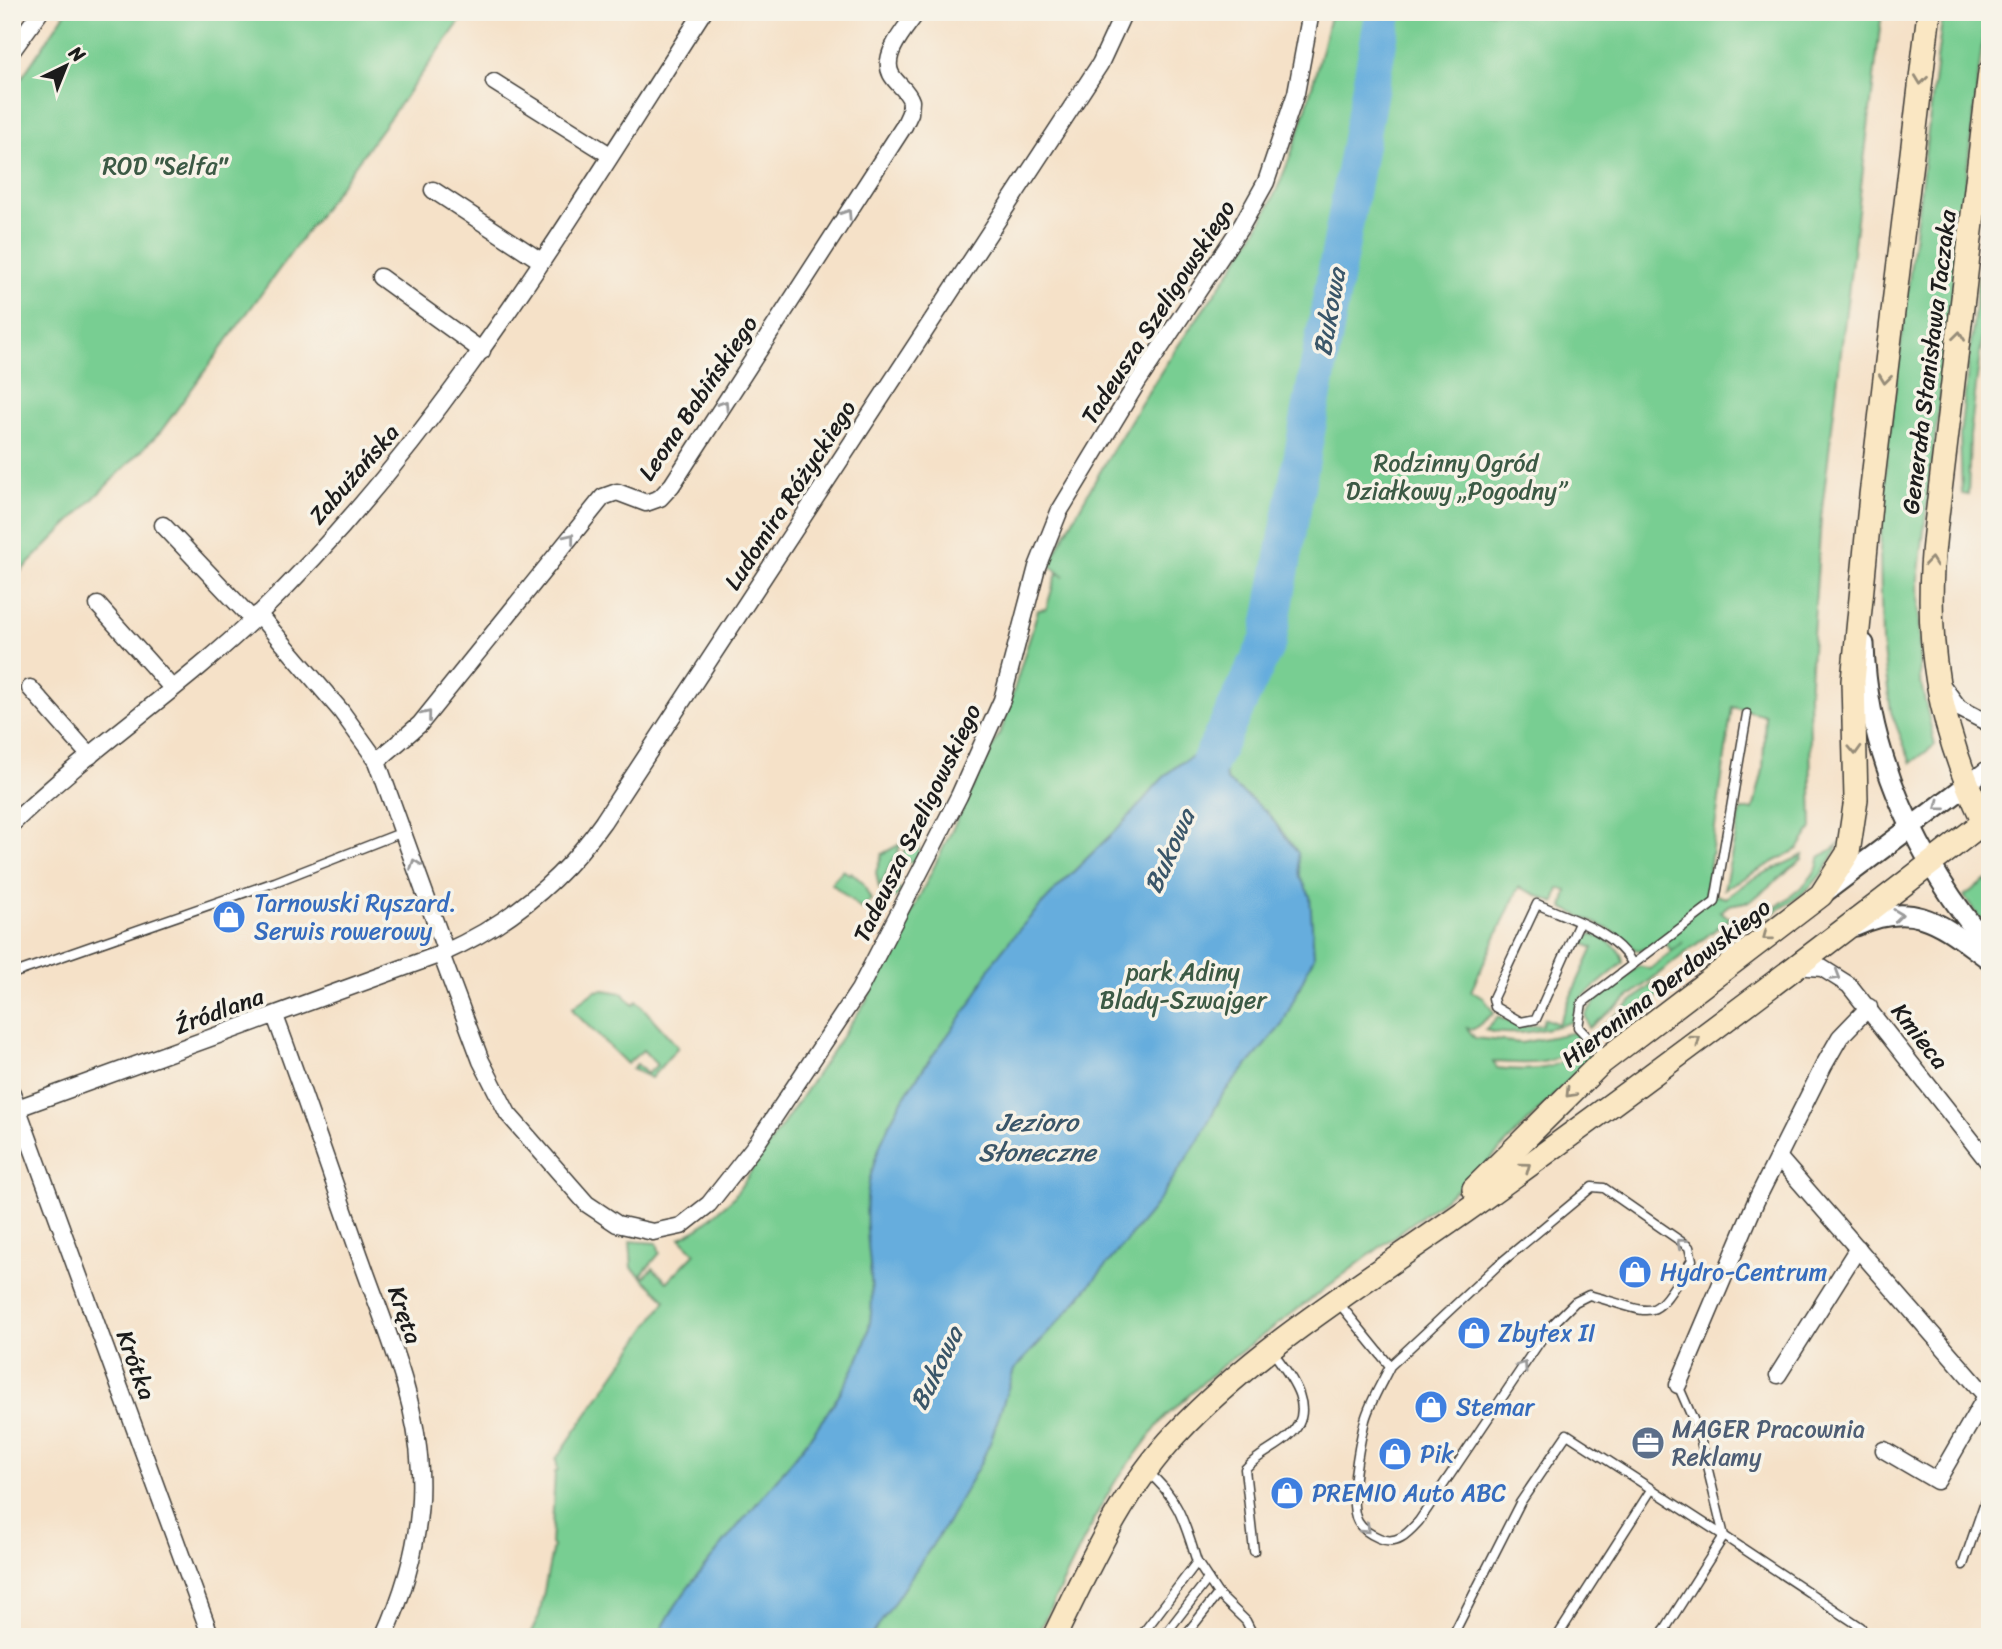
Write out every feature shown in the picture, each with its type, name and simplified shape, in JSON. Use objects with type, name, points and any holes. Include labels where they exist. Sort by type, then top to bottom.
[{"type":"main road","name":"Generała Stanisława Taczaka","points":[[1821,895],[1844,861],[1854,826],[1856,799],[1853,681],[1864,591],[1871,495],[1929,12]]},
{"type":"main road","name":"Generała Stanisława Taczaka","points":[[1966,785],[1949,738],[1933,660],[1930,578],[1990,72]]},
{"type":"main road","name":"Hieronima Derdowskiego","points":[[1055,1637],[1115,1517],[1146,1471],[1192,1418],[1272,1351],[1338,1301],[1575,1131],[1931,864],[1988,825],[1966,785]]},
{"type":"main road","name":"Hieronima Derdowskiego","points":[[1371,1278],[1492,1173],[1607,1058],[1821,895]]},
{"type":"street","points":[[12,51],[40,12]]},
{"type":"street","name":"Zabużańska","points":[[12,824],[255,617],[394,463],[482,351],[703,12]]},
{"type":"street","name":"Leona Babińskiego","points":[[377,761],[420,724],[603,498],[617,492],[646,503],[660,498],[672,485],[904,126],[910,113],[911,101],[909,94],[890,73],[889,65],[894,48],[917,12]]},
{"type":"street","name":"Ludomira Różyckiego","points":[[444,953],[481,935],[523,907],[553,881],[596,832],[1100,64],[1124,12]]},
{"type":"street","name":"Tadeusza Szeligowskiego","points":[[444,953],[481,1061],[508,1115],[587,1204],[617,1224],[653,1231],[681,1226],[709,1204],[757,1143],[859,990],[953,808],[993,726],[1013,664],[1037,567],[1059,512],[1137,383],[1242,225],[1266,183],[1296,93],[1311,12]]},
{"type":"street","points":[[494,82],[610,156]]},
{"type":"street","points":[[433,190],[541,261]]},
{"type":"street","points":[[380,277],[482,351]]},
{"type":"street","points":[[163,525],[255,617],[341,711],[377,761],[444,953]]},
{"type":"street","name":"Generała Stanisława Taczaka","points":[[1864,591],[1864,658],[1873,717],[1889,774],[1912,827]]},
{"type":"street","points":[[98,605],[173,688]]},
{"type":"street","name":"Generała Stanisława Taczaka","points":[[1933,660],[1939,679],[1954,704],[1970,716],[1990,724]]},
{"type":"street","points":[[30,688],[90,756]]},
{"type":"street","name":"Hieronima Derdowskiego","points":[[1821,895],[1990,767]]},
{"type":"street","points":[[1912,827],[1950,897],[1990,948]]},
{"type":"street","points":[[1833,937],[1879,917],[1909,914],[1937,922],[1990,960]]},
{"type":"street","name":"Źródlana","points":[[14,1104],[275,1016],[444,953]]},
{"type":"street","name":"Kmieca","points":[[1794,966],[1808,965],[1833,973],[1850,985],[1990,1164]]},
{"type":"street","points":[[1678,1385],[1756,1201],[1832,1050],[1849,1025],[1869,1007]]},
{"type":"street","name":"Kręta","points":[[275,1016],[393,1348],[414,1420],[421,1475],[418,1517],[406,1579],[384,1637]]},
{"type":"street","name":"Krótka","points":[[14,1104],[211,1637]]},
{"type":"street","points":[[1779,1158],[1988,1399],[1937,1481],[1884,1450]]},
{"type":"street","points":[[1778,1375],[1858,1248]]},
{"type":"lane","points":[[1607,1058],[1578,1027],[1577,1016],[1582,1003],[1715,902],[1747,713]]},
{"type":"lane","points":[[12,974],[262,886],[403,832]]},
{"type":"lane","points":[[1579,923],[1536,1019],[1521,1022],[1500,1013],[1493,998],[1537,904],[1610,936],[1623,948],[1633,964]]},
{"type":"lane","points":[[1591,1187],[1604,1188],[1689,1247],[1692,1260],[1661,1307],[1648,1312],[1589,1295],[1575,1302],[1549,1328],[1419,1521],[1404,1538],[1387,1542],[1372,1535],[1357,1522],[1354,1505],[1357,1465],[1366,1418],[1390,1366],[1497,1266],[1591,1187]]},
{"type":"lane","points":[[1338,1301],[1390,1366]]},
{"type":"lane","points":[[1254,1551],[1245,1469],[1254,1458],[1289,1437],[1299,1425],[1304,1411],[1299,1393],[1272,1351]]},
{"type":"lane","points":[[1674,1637],[1662,1633],[1724,1536],[1699,1433],[1678,1385]]},
{"type":"lane","points":[[1452,1637],[1520,1503],[1567,1434],[1861,1627],[1855,1637]]},
{"type":"lane","points":[[1146,1471],[1161,1482],[1180,1510],[1198,1562],[1218,1594],[1246,1621],[1254,1637]]},
{"type":"lane","points":[[1963,1565],[1990,1487]]},
{"type":"lane","points":[[1557,1637],[1651,1490]]},
{"type":"lane","points":[[1140,1637],[1198,1562]]},
{"type":"lane","points":[[1163,1637],[1208,1579]]},
{"type":"lane","points":[[1184,1637],[1218,1594]]},
{"type":"green space","name":"ROD \"Selfa\"","points":[[66,12],[467,12],[161,431],[12,580],[12,92]]},
{"type":"green space","points":[[1331,12],[1882,12],[1821,518],[1809,695],[1812,828],[1798,849],[1724,889],[1741,810],[1753,810],[1763,770],[1765,715],[1732,707],[1706,892],[1726,898],[1750,880],[1803,855],[1802,859],[1751,901],[1729,905],[1720,912],[1730,918],[1589,1028],[1585,1015],[1598,998],[1639,966],[1650,969],[1683,942],[1671,951],[1663,938],[1646,949],[1636,950],[1614,932],[1563,908],[1567,891],[1559,888],[1555,903],[1519,887],[1471,991],[1484,998],[1494,1013],[1474,1029],[1467,1028],[1475,1038],[1521,1043],[1575,1032],[1579,1038],[1570,1048],[1551,1060],[1530,1063],[1493,1062],[1497,1068],[1545,1068],[1566,1059],[1584,1042],[1588,1046],[1588,1061],[1472,1178],[1218,1369],[1163,1419],[1115,1482],[1036,1637],[529,1637],[539,1616],[553,1546],[555,1472],[558,1471],[556,1459],[666,1300],[632,1268],[630,1241],[657,1243],[660,1253],[641,1275],[644,1277],[653,1268],[667,1282],[695,1253],[680,1238],[699,1228],[733,1198],[866,1001],[898,941],[899,945],[900,936],[1003,726],[1038,610],[1046,609],[1057,573],[1064,576],[1049,565],[1135,413],[1234,265],[1269,207],[1301,125]]},
{"type":"green space","points":[[1943,12],[1986,12],[1918,580],[1920,679],[1935,745],[1911,763],[1891,712],[1882,643],[1880,550],[1886,461]]},
{"type":"green space","points":[[1990,181],[1990,272],[1970,436],[1968,495],[1962,494],[1960,435]]},
{"type":"green space","points":[[909,842],[917,844],[920,852],[914,864],[902,858],[889,883],[901,890],[896,897],[888,898],[882,893]]},
{"type":"green space","points":[[902,843],[879,888],[876,872],[882,854]]},
{"type":"green space","points":[[1838,845],[1824,871],[1805,892],[1756,923],[1804,885],[1817,867],[1819,858]]},
{"type":"green space","points":[[843,870],[849,874],[851,872],[863,883],[871,900],[861,909],[831,883]]},
{"type":"green space","points":[[1986,880],[1990,883],[1990,933],[1964,896]]},
{"type":"green space","points":[[1591,934],[1612,944],[1620,953],[1623,963],[1578,1001],[1572,1022],[1517,1033],[1485,1030],[1498,1017],[1522,1027],[1542,1025],[1544,1018],[1558,1024],[1593,948],[1579,941]]},
{"type":"green space","points":[[1657,980],[1666,988],[1611,1040],[1593,1034]]},
{"type":"green space","points":[[595,991],[622,993],[633,1005],[637,1001],[678,1047],[651,1078],[632,1069],[637,1064],[647,1074],[657,1065],[643,1050],[627,1064],[572,1008]]},
{"type":"water","name":"Jezioro Słoneczne","points":[[1220,733],[1228,738],[1223,751],[1226,780],[1266,811],[1298,853],[1300,876],[1310,896],[1314,956],[1282,1025],[1222,1095],[1199,1140],[1152,1210],[1070,1309],[1014,1370],[981,1462],[947,1523],[871,1637],[658,1637],[672,1610],[690,1586],[814,1431],[845,1385],[858,1360],[867,1337],[871,1314],[867,1224],[870,1178],[887,1129],[910,1087],[969,1006],[995,960],[1013,937],[1170,771],[1194,756],[1207,752]]},
{"type":"waterway","name":"Bukowa","points":[[1201,780],[1268,641],[1384,12]]},
{"type":"place","name":"Tarnowski Ryszard. Serwis rowerowy","points":[[229,917]]},
{"type":"place","name":"Hydro-Centrum","points":[[1635,1272]]},
{"type":"place","name":"Zbytex II","points":[[1474,1333]]},
{"type":"place","name":"Stemar","points":[[1431,1407]]},
{"type":"place","name":"MAGER Pracownia Reklamy","points":[[1648,1443]]},
{"type":"place","name":"Pik","points":[[1395,1454]]},
{"type":"place","name":"PREMIO Auto ABC","points":[[1287,1493]]},
{"type":"park label","name":"Rodzinny Ogród Działkowy „Pogodny”","points":[[1456,477]]},
{"type":"park label","name":"park Adiny Blady-Szwajger","points":[[1183,986]]}]
